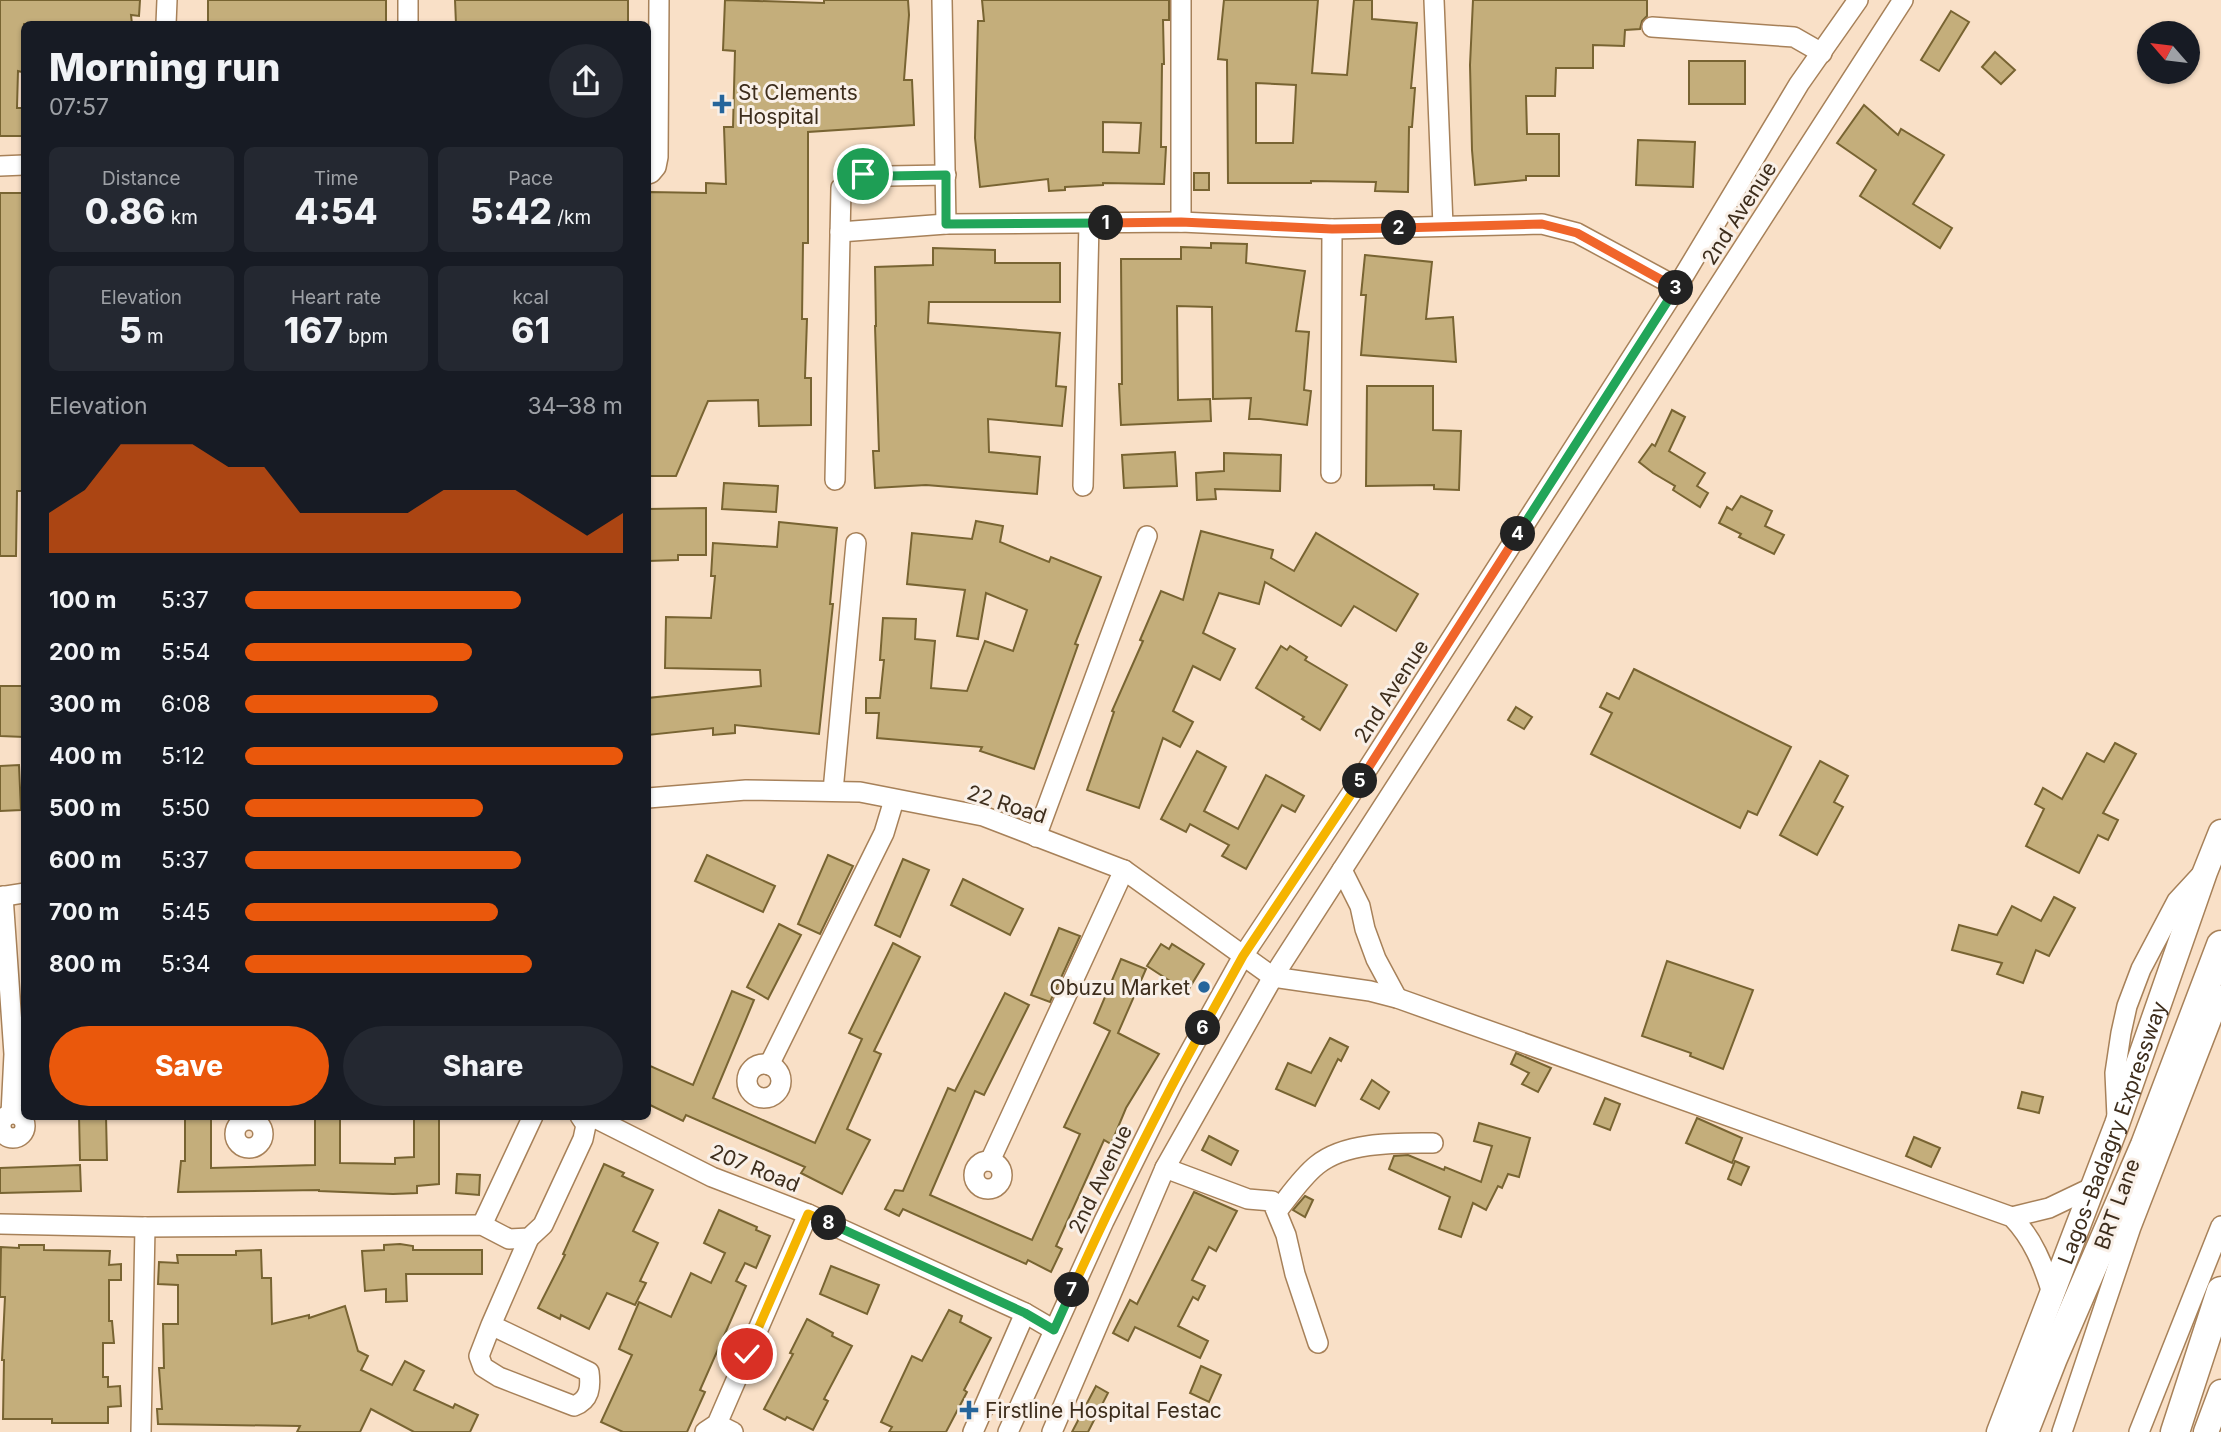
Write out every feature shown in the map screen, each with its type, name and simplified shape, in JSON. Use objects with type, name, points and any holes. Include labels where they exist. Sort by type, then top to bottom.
[{"type":"highway","name":"Lagos-Badagry Expressway","points":[[2024,1432],[2145,1145],[2221,944]]},
{"type":"highway","points":[[2175,1432],[2221,1291]]},
{"type":"main road","name":"Lagos-Badagry Expressway","points":[[1999,1432],[2117,1124],[2204,872],[2221,832]]},
{"type":"main road","points":[[2206,1432],[2221,1392]]},
{"type":"street","points":[[166,21],[167,0]]},
{"type":"street","points":[[408,0],[408,21]]},
{"type":"street","points":[[651,173],[656,167],[658,157],[659,0]]},
{"type":"street","points":[[942,0],[946,224]]},
{"type":"street","points":[[1181,0],[1181,222]]},
{"type":"street","points":[[1434,0],[1443,226]]},
{"type":"street","name":"2nd Avenue","points":[[1008,1432],[1104,1221],[1172,1084],[1243,956],[1365,773],[1677,287],[1800,84],[1858,0]]},
{"type":"street","name":"2nd Avenue","points":[[1052,1432],[1165,1168],[1273,977],[1903,0]]},
{"type":"street","points":[[1652,26],[1794,37],[1822,53]]},
{"type":"street","points":[[0,166],[21,165]]},
{"type":"street","points":[[835,481],[841,188],[863,174],[946,175]]},
{"type":"street","points":[[840,232],[946,224],[1181,222],[1332,229],[1542,224],[1577,233],[1677,287]]},
{"type":"street","points":[[1083,486],[1089,223]]},
{"type":"street","points":[[1331,473],[1332,229]]},
{"type":"street","points":[[1036,836],[1147,536]]},
{"type":"street","points":[[834,791],[856,543]]},
{"type":"street","name":"22 Road","points":[[651,798],[746,790],[860,792],[984,816],[1124,870],[1273,977]]},
{"type":"street","points":[[769,1065],[884,833],[894,800]]},
{"type":"street","points":[[990,1161],[1124,870]]},
{"type":"street","points":[[1342,870],[1360,906],[1376,959],[1397,998]]},
{"type":"street","points":[[11,1114],[14,1054],[2,897],[21,894]]},
{"type":"street","points":[[1273,977],[1357,989],[1397,998],[2012,1217],[2034,1245],[2052,1293]]},
{"type":"street","name":"BRT Lane","points":[[2062,1432],[2131,1227],[2221,995]]},
{"type":"street","points":[[482,1225],[531,1120]]},
{"type":"street","points":[[491,1325],[589,1371],[591,1387],[583,1403],[574,1406],[499,1377],[483,1367],[480,1356],[491,1325],[529,1238],[543,1225],[583,1139],[586,1125],[583,1120]]},
{"type":"street","name":"207 Road","points":[[600,1120],[712,1177],[808,1214],[1025,1313],[1054,1330]]},
{"type":"street","points":[[1278,1210],[1319,1163],[1342,1152],[1377,1143],[1433,1143]]},
{"type":"street","points":[[1165,1168],[1248,1199],[1272,1201],[1278,1210],[1318,1343]]},
{"type":"street","points":[[2012,1217],[2049,1208],[2093,1186]]},
{"type":"street","points":[[718,1429],[808,1214]]},
{"type":"street","points":[[0,1224],[145,1227],[482,1225],[509,1240],[529,1238]]},
{"type":"street","points":[[2139,1432],[2221,1226]]},
{"type":"street","points":[[141,1432],[145,1227]]},
{"type":"street","points":[[973,1432],[1025,1313]]},
{"type":"building","points":[[0,0],[140,0],[139,16],[131,15],[132,21],[21,21],[21,72],[18,71],[17,108],[21,108],[21,136],[0,136]]},
{"type":"building","points":[[208,0],[386,0],[386,21],[208,21]]},
{"type":"building","points":[[455,0],[628,0],[628,21],[456,21]]},
{"type":"building","points":[[725,0],[824,3],[824,0],[908,0],[904,80],[912,80],[914,125],[808,132],[808,243],[803,243],[802,319],[807,319],[805,378],[811,378],[811,425],[759,426],[758,400],[708,401],[676,476],[651,476],[651,192],[706,193],[706,183],[726,184],[724,127],[733,127],[735,51],[723,50]]},
{"type":"building","points":[[982,0],[1169,0],[1169,20],[1163,20],[1161,147],[1166,147],[1164,184],[1103,183],[1049,191],[1048,179],[980,187],[975,138],[978,21],[984,21]],"holes":[[[1103,122],[1141,123],[1139,153],[1103,152]]]},
{"type":"building","points":[[1224,0],[1318,0],[1312,73],[1347,75],[1354,0],[1372,0],[1372,19],[1417,23],[1411,88],[1415,88],[1412,127],[1409,127],[1408,192],[1375,191],[1376,182],[1228,183],[1227,60],[1218,59]],"holes":[[[1256,83],[1296,85],[1293,143],[1256,143]]]},
{"type":"building","points":[[1473,0],[1647,0],[1647,16],[1640,29],[1625,30],[1624,46],[1593,45],[1593,68],[1556,68],[1555,96],[1526,96],[1527,134],[1559,134],[1559,176],[1526,176],[1526,180],[1475,185],[1470,65]]},
{"type":"building","points":[[1951,11],[1969,22],[1939,71],[1921,60]]},
{"type":"building","points":[[1995,52],[2015,70],[2001,84],[1982,67]]},
{"type":"building","points":[[1689,61],[1745,61],[1745,104],[1689,104]]},
{"type":"building","points":[[1864,105],[1898,135],[1901,129],[1944,155],[1913,204],[1952,228],[1940,248],[1860,196],[1876,170],[1837,143]]},
{"type":"building","points":[[1638,140],[1695,142],[1693,187],[1636,185]]},
{"type":"building","points":[[1194,173],[1209,173],[1209,190],[1194,190]]},
{"type":"building","points":[[0,193],[21,193],[21,491],[17,491],[16,556],[0,556]]},
{"type":"building","points":[[1211,243],[1247,244],[1246,263],[1305,271],[1296,331],[1309,332],[1304,390],[1311,391],[1307,425],[1249,419],[1251,398],[1213,399],[1212,307],[1177,306],[1178,400],[1210,399],[1211,421],[1121,425],[1121,259],[1181,259],[1181,247],[1211,248]]},
{"type":"building","points":[[933,248],[995,250],[995,263],[1060,263],[1060,302],[929,302],[928,323],[1060,333],[1056,386],[1066,387],[1062,426],[988,419],[989,452],[1040,457],[1037,494],[926,485],[875,488],[873,451],[879,451],[875,267],[933,265]]},
{"type":"building","points":[[1365,255],[1432,262],[1426,319],[1453,317],[1456,362],[1361,355],[1366,295],[1361,295]]},
{"type":"building","points":[[1367,386],[1433,386],[1433,430],[1461,431],[1459,490],[1434,489],[1434,485],[1366,486]]},
{"type":"building","points":[[1672,410],[1685,417],[1669,451],[1705,473],[1697,486],[1708,493],[1700,507],[1673,490],[1675,486],[1639,462],[1652,444],[1655,446]]},
{"type":"building","points":[[1175,452],[1177,486],[1124,488],[1122,455]]},
{"type":"building","points":[[1224,453],[1281,455],[1280,491],[1215,489],[1216,499],[1197,500],[1196,473],[1224,471]]},
{"type":"building","points":[[724,483],[778,486],[776,512],[722,509]]},
{"type":"building","points":[[1741,496],[1772,511],[1765,526],[1784,535],[1774,554],[1739,537],[1741,534],[1719,523],[1727,507],[1732,510]]},
{"type":"building","points":[[706,508],[706,555],[678,555],[678,560],[651,561],[651,509]]},
{"type":"building","points":[[976,521],[1003,526],[1000,542],[1049,562],[1051,557],[1101,577],[1075,644],[1078,645],[1034,769],[980,751],[982,747],[877,738],[879,713],[866,713],[866,698],[880,698],[884,660],[880,660],[883,618],[916,619],[915,639],[935,641],[931,688],[967,691],[985,641],[1013,651],[1027,610],[986,593],[978,639],[957,636],[965,590],[907,584],[912,533],[972,539]]},
{"type":"building","points":[[779,522],[837,528],[830,604],[833,604],[819,734],[735,725],[735,733],[713,735],[713,728],[651,735],[651,698],[761,686],[760,670],[665,668],[666,617],[711,618],[715,576],[711,576],[713,543],[777,547]]},
{"type":"building","points":[[1201,531],[1273,550],[1271,558],[1294,571],[1316,533],[1418,594],[1396,631],[1354,606],[1341,626],[1265,582],[1259,604],[1219,593],[1203,633],[1235,649],[1220,680],[1193,666],[1173,711],[1193,722],[1180,747],[1163,738],[1139,808],[1087,790],[1114,712],[1112,711],[1143,641],[1140,640],[1161,591],[1183,600]]},
{"type":"building","points":[[1281,646],[1287,650],[1290,646],[1307,657],[1305,660],[1347,685],[1320,730],[1256,688]]},
{"type":"building","points":[[1634,669],[1791,747],[1757,815],[1748,811],[1740,828],[1591,754],[1612,713],[1600,707],[1607,693],[1619,699]]},
{"type":"building","points":[[0,686],[21,686],[21,737],[0,736]]},
{"type":"building","points":[[1516,707],[1532,717],[1524,729],[1508,720]]},
{"type":"building","points":[[2115,743],[2136,754],[2103,813],[2118,820],[2108,840],[2098,835],[2079,873],[2026,846],[2044,809],[2035,804],[2043,788],[2062,799],[2087,753],[2104,762]]},
{"type":"building","points":[[1197,751],[1226,767],[1204,811],[1238,829],[1266,775],[1304,796],[1295,812],[1282,805],[1246,869],[1222,856],[1229,845],[1190,824],[1186,832],[1161,819]]},
{"type":"building","points":[[1820,761],[1848,776],[1834,802],[1843,807],[1817,855],[1780,835]]},
{"type":"building","points":[[19,765],[21,810],[0,811],[0,766]]},
{"type":"building","points":[[707,855],[775,886],[763,912],[695,881]]},
{"type":"building","points":[[828,855],[853,866],[820,934],[798,924]]},
{"type":"building","points":[[903,859],[929,870],[900,937],[875,925]]},
{"type":"building","points":[[963,879],[1023,909],[1010,935],[951,905]]},
{"type":"building","points":[[2054,897],[2075,908],[2049,956],[2036,950],[2023,983],[1997,974],[2002,963],[1952,950],[1959,925],[1997,935],[2012,906],[2041,921]]},
{"type":"building","points":[[779,924],[801,935],[768,999],[747,987]]},
{"type":"building","points":[[1059,928],[1080,936],[1050,1002],[1031,995]]},
{"type":"building","points":[[893,943],[920,957],[874,1051],[881,1054],[847,1129],[870,1140],[842,1194],[801,1173],[805,1167],[686,1115],[683,1121],[651,1105],[651,1066],[693,1085],[732,991],[754,1000],[713,1098],[815,1143],[862,1039],[849,1033]]},
{"type":"building","points":[[1161,944],[1169,949],[1172,944],[1204,964],[1187,992],[1147,966]]},
{"type":"building","points":[[1121,959],[1146,969],[1118,1033],[1159,1054],[1126,1108],[1111,1144],[1104,1140],[1056,1246],[1062,1249],[1051,1272],[1028,1260],[1026,1264],[903,1209],[899,1216],[885,1209],[895,1190],[903,1191],[948,1088],[955,1091],[1005,993],[1029,1005],[984,1095],[975,1091],[930,1195],[1032,1240],[1080,1134],[1064,1127],[1110,1031],[1094,1023]]},
{"type":"building","points":[[1667,961],[1753,990],[1723,1069],[1690,1056],[1691,1053],[1642,1036]]},
{"type":"building","points":[[1330,1038],[1348,1047],[1341,1061],[1338,1059],[1315,1106],[1276,1089],[1288,1063],[1311,1073]]},
{"type":"building","points":[[1516,1053],[1551,1068],[1538,1092],[1522,1084],[1529,1073],[1511,1064]]},
{"type":"building","points":[[1372,1080],[1389,1092],[1379,1109],[1361,1099]]},
{"type":"building","points":[[2022,1092],[2043,1097],[2039,1113],[2018,1108]]},
{"type":"building","points":[[1605,1098],[1620,1104],[1610,1130],[1594,1124]]},
{"type":"building","points":[[1697,1118],[1742,1138],[1732,1163],[1686,1143]]},
{"type":"building","points":[[79,1120],[106,1120],[107,1160],[80,1160]]},
{"type":"building","points":[[185,1120],[211,1120],[211,1168],[315,1165],[315,1120],[340,1120],[340,1163],[395,1164],[395,1158],[414,1157],[414,1120],[439,1120],[439,1184],[417,1186],[417,1193],[319,1190],[178,1192],[181,1161],[185,1161]]},
{"type":"building","points":[[1479,1123],[1530,1138],[1519,1177],[1508,1174],[1502,1188],[1498,1186],[1486,1210],[1473,1203],[1461,1237],[1439,1229],[1450,1197],[1389,1169],[1394,1156],[1408,1155],[1481,1182],[1492,1146],[1474,1141]]},
{"type":"building","points":[[1209,1136],[1238,1151],[1231,1165],[1202,1150]]},
{"type":"building","points":[[1914,1137],[1940,1148],[1931,1167],[1906,1156]]},
{"type":"building","points":[[1735,1161],[1749,1167],[1741,1185],[1728,1179]]},
{"type":"building","points":[[604,1164],[624,1173],[622,1176],[653,1190],[633,1231],[658,1243],[640,1281],[646,1283],[635,1305],[607,1293],[589,1329],[561,1315],[560,1319],[538,1308],[565,1255],[563,1254]]},
{"type":"building","points":[[80,1165],[81,1191],[0,1193],[0,1168]]},
{"type":"building","points":[[457,1174],[480,1175],[479,1195],[456,1193]]},
{"type":"building","points":[[1194,1192],[1237,1211],[1216,1251],[1209,1247],[1192,1280],[1205,1286],[1198,1300],[1193,1297],[1178,1326],[1208,1341],[1200,1358],[1135,1327],[1128,1341],[1113,1333],[1130,1300],[1137,1304]]},
{"type":"building","points":[[1305,1196],[1313,1200],[1305,1217],[1293,1210]]},
{"type":"building","points":[[719,1210],[757,1227],[756,1230],[770,1236],[756,1268],[745,1263],[736,1281],[746,1286],[700,1390],[705,1392],[687,1432],[623,1432],[601,1422],[632,1355],[619,1349],[639,1302],[671,1317],[691,1273],[711,1283],[725,1253],[704,1243]]},
{"type":"building","points":[[19,1245],[44,1245],[44,1250],[110,1251],[109,1265],[121,1264],[121,1280],[109,1280],[109,1321],[112,1321],[114,1343],[103,1343],[103,1377],[108,1377],[108,1387],[120,1386],[121,1406],[108,1407],[108,1423],[52,1423],[52,1419],[3,1419],[5,1297],[0,1297],[1,1247],[19,1248]]},
{"type":"building","points":[[384,1245],[413,1246],[413,1250],[482,1250],[482,1274],[406,1274],[407,1301],[386,1302],[386,1289],[365,1291],[362,1251],[384,1250]]},
{"type":"building","points":[[261,1250],[262,1278],[271,1278],[272,1324],[309,1315],[309,1318],[345,1306],[358,1351],[368,1356],[361,1370],[392,1385],[405,1361],[424,1371],[414,1390],[453,1408],[455,1404],[478,1415],[470,1432],[414,1432],[371,1409],[360,1432],[297,1432],[300,1426],[158,1424],[157,1409],[162,1409],[159,1368],[164,1368],[163,1324],[178,1324],[178,1285],[158,1284],[159,1262],[178,1263],[177,1255],[236,1255],[236,1251]]},
{"type":"building","points":[[831,1266],[879,1285],[867,1314],[820,1294]]},
{"type":"building","points":[[949,1310],[962,1316],[960,1322],[991,1338],[964,1390],[967,1392],[946,1432],[889,1432],[892,1427],[881,1422],[912,1356],[922,1361]]},
{"type":"building","points":[[807,1319],[852,1346],[824,1399],[828,1401],[813,1430],[764,1409],[793,1354],[790,1353]]},
{"type":"building","points":[[1201,1366],[1221,1375],[1209,1402],[1190,1393]]},
{"type":"building","points":[[1096,1386],[1108,1393],[1088,1432],[1072,1432]]},
{"type":"place","name":"St Clements Hospital","points":[[722,104]]},
{"type":"place","name":"Obuzu Market","points":[[1204,987]]},
{"type":"place","name":"Firstline Hospital Festac","points":[[969,1410]]},
{"type":"route","points":[[747,1354],[808,1214],[1025,1313],[1054,1330],[1172,1084],[1243,956],[1365,773],[1677,287],[1577,233],[1542,224],[1332,229],[1181,222],[946,224],[946,175],[863,174]]}]
